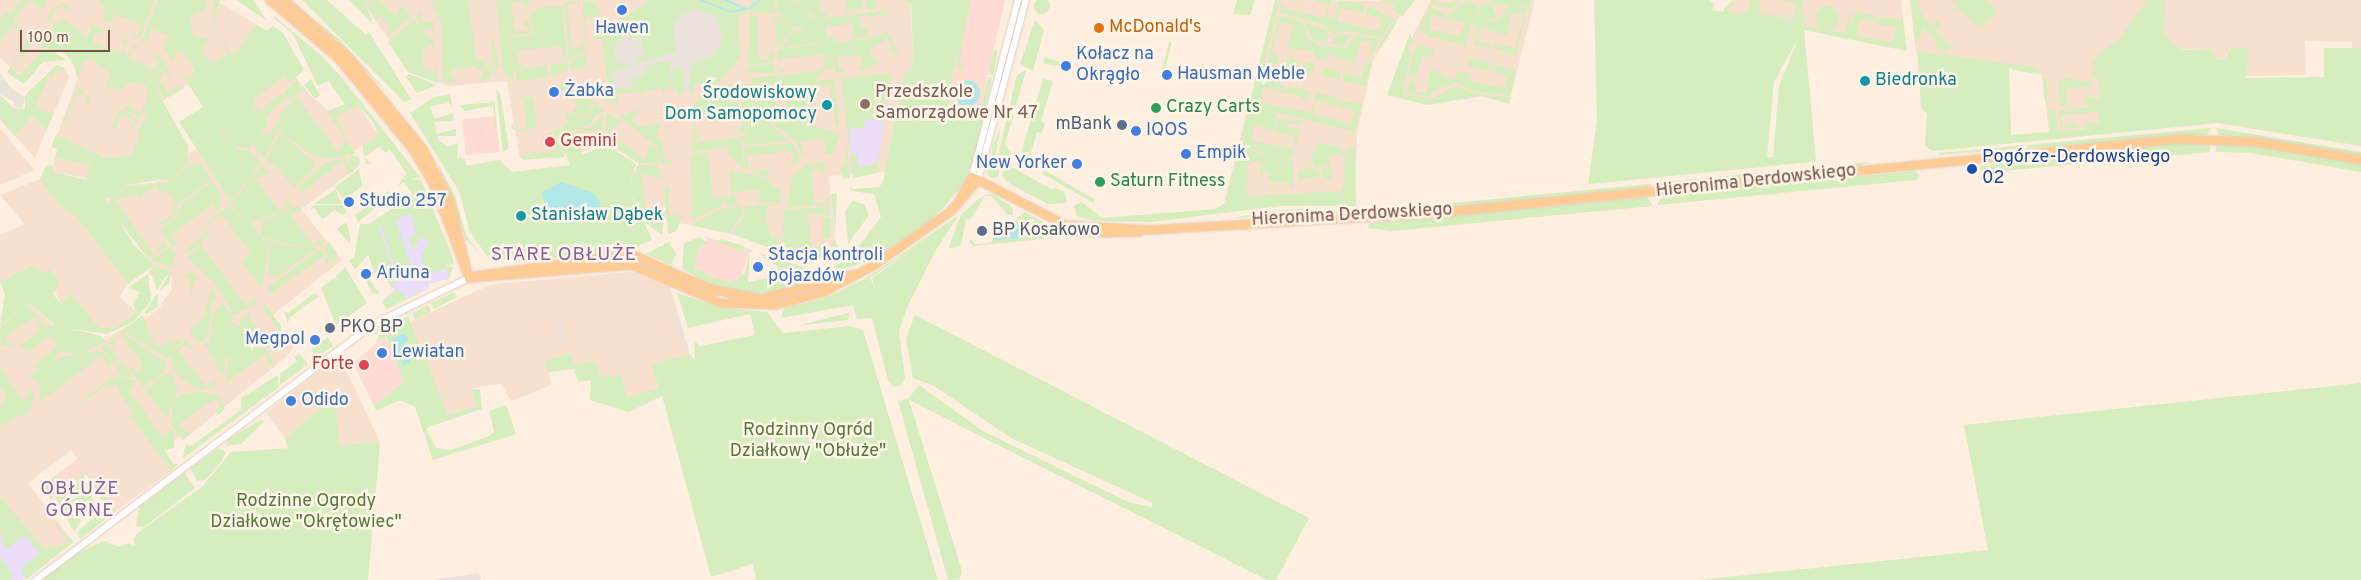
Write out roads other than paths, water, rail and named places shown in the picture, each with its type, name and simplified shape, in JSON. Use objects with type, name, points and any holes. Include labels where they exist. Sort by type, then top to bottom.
[{"type":"main road","points":[[270,0],[338,58],[412,148],[437,191],[469,278]]},
{"type":"main road","points":[[284,0],[354,64],[423,148],[450,202],[469,278]]},
{"type":"main road","name":"Hieronima Derdowskiego","points":[[975,179],[1066,225],[1099,236],[1149,230],[1436,214],[2179,140],[2257,142],[2361,160]]},
{"type":"main road","points":[[469,278],[622,264],[644,268],[721,303],[775,301],[862,272],[881,262],[923,232],[958,203],[975,179]]},
{"type":"main road","points":[[469,278],[493,271],[616,255],[640,256],[722,292],[751,299],[775,301]]},
{"type":"main road","points":[[673,282],[676,272]]},
{"type":"street","points":[[975,179],[1018,0]]},
{"type":"street","points":[[975,179],[1026,0]]},
{"type":"street","points":[[36,580],[372,326],[469,278]]},
{"type":"water","points":[[967,80],[976,84],[980,93],[976,102],[967,106],[958,102],[954,93],[958,84]]},
{"type":"water","points":[[561,182],[593,193],[601,203],[597,213],[587,221],[569,224],[546,212],[542,192]]},
{"type":"water","points":[[1023,222],[1025,238],[993,240],[999,225],[1008,228]]},
{"type":"water","points":[[405,333],[409,341],[404,343],[411,362],[403,366],[390,339]]},
{"type":"waterway","points":[[701,0],[731,12],[745,9]]},
{"type":"waterway","points":[[725,0],[747,9]]},
{"type":"waterway","points":[[750,9],[760,0]]},
{"type":"place","name":"Hawen","points":[[622,10]]},
{"type":"place","name":"McDonald's","points":[[1099,28]]},
{"type":"place","name":"Kołacz na Okrągło","points":[[1066,66]]},
{"type":"place","name":"Hausman Meble","points":[[1167,75]]},
{"type":"place","name":"Biedronka","points":[[1865,81]]},
{"type":"place","name":"Żabka","points":[[554,92]]},
{"type":"place","name":"Przedszkole Samorządowe Nr 47","points":[[865,104]]},
{"type":"place","name":"Środowiskowy Dom Samopomocy","points":[[827,105]]},
{"type":"place","name":"Crazy Carts","points":[[1156,108]]},
{"type":"place","name":"mBank","points":[[1122,125]]},
{"type":"place","name":"IQOS","points":[[1136,131]]},
{"type":"place","name":"Gemini","points":[[550,142]]},
{"type":"place","name":"Empik","points":[[1186,154]]},
{"type":"place","name":"New Yorker","points":[[1077,164]]},
{"type":"place","name":"Pogórze-Derdowskiego 02","points":[[1972,169]]},
{"type":"place","name":"Saturn Fitness","points":[[1100,182]]},
{"type":"place","name":"Studio 257","points":[[349,202]]},
{"type":"place","name":"Stanisław Dąbek","points":[[521,216]]},
{"type":"place","name":"BP Kosakowo","points":[[982,231]]},
{"type":"place","name":"Stacja kontroli pojazdów","points":[[758,267]]},
{"type":"place","name":"Ariuna","points":[[366,274]]},
{"type":"place","name":"PKO BP","points":[[330,328]]},
{"type":"place","name":"Megpol","points":[[315,340]]},
{"type":"place","name":"Lewiatan","points":[[382,353]]},
{"type":"place","name":"Forte","points":[[364,365]]},
{"type":"place","name":"Odido","points":[[291,401]]},
{"type":"district","name":"STARE OBŁUŻE","points":[[564,256]]},
{"type":"district","name":"OBŁUŻE GÓRNE","points":[[80,501]]},
{"type":"park label","name":"Rodzinny Ogród Działkowy \"Obłuże\"","points":[[808,442]]},
{"type":"park label","name":"Rodzinne Ogrody Działkowe \"Okrętowiec\"","points":[[306,513]]}]
